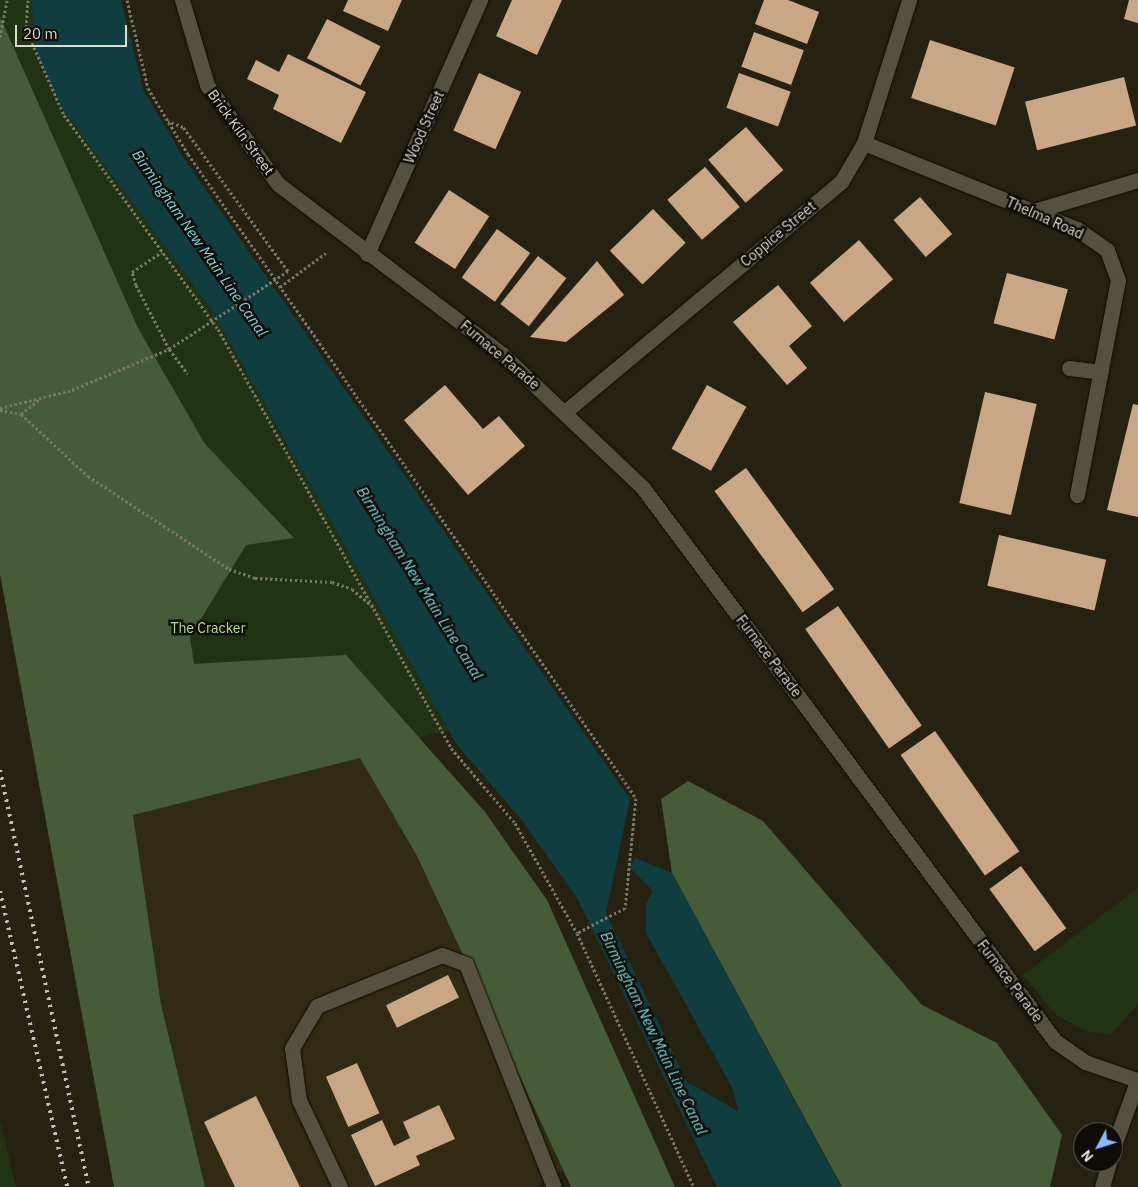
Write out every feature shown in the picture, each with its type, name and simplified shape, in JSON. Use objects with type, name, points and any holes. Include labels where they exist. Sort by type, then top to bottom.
[{"type":"street","name":"Brick Kiln Street","points":[[182,0],[207,85],[246,145],[278,184],[367,254]]},
{"type":"street","name":"Wood Street","points":[[367,254],[480,0]]},
{"type":"street","name":"Coppice Street","points":[[566,411],[841,182],[864,143],[909,0]]},
{"type":"street","name":"Thelma Road","points":[[864,143],[1078,229],[1107,250],[1118,280],[1077,495]]},
{"type":"street","points":[[1034,212],[1138,180]]},
{"type":"street","name":"Furnace Parade","points":[[367,254],[432,298],[566,411],[643,488],[1055,1041],[1085,1062],[1138,1079]]},
{"type":"street","points":[[1069,368],[1101,372]]},
{"type":"street","points":[[340,1187],[299,1100],[292,1048],[317,1006],[442,955],[466,964],[552,1183]]},
{"type":"street","points":[[1122,1122],[1138,1079]]},
{"type":"street","points":[[1102,1187],[1106,1172]]},
{"type":"path","points":[[0,38],[7,0]]},
{"type":"path","points":[[28,0],[26,29],[64,115],[218,329],[377,610],[451,748],[515,823],[577,933],[694,1187]]},
{"type":"path","points":[[127,0],[148,88],[168,121],[280,287],[636,798],[625,908],[590,929],[577,933]]},
{"type":"path","points":[[0,409],[72,390],[169,349],[288,271],[183,127],[168,121]]},
{"type":"path","points":[[280,287],[346,238]]},
{"type":"path","points":[[162,252],[132,272],[136,285],[169,349],[188,374]]},
{"type":"path","points":[[22,414],[42,398]]},
{"type":"path","points":[[0,409],[22,414],[88,476],[203,556],[254,578],[332,582],[352,589],[377,610]]},
{"type":"shaded area","points":[[360,757],[417,856],[563,1170],[535,1187],[205,1187],[161,1004],[133,814]]},
{"type":"green space","name":"The Cracker","points":[[0,0],[31,0],[37,56],[63,109],[211,309],[449,730],[133,814],[0,449]]},
{"type":"green space","points":[[0,17],[138,328],[205,444],[294,538],[246,545],[190,637],[194,664],[346,655],[485,812],[547,900],[675,1187],[571,1187],[417,856],[360,758],[133,815],[161,1004],[205,1187],[114,1187],[0,574]]},
{"type":"green space","points":[[688,781],[763,821],[922,1005],[997,1043],[1062,1135],[1050,1187],[842,1187],[672,873],[661,799]]},
{"type":"green space","points":[[1138,888],[1138,1004],[1110,1036],[1086,1031],[1056,1015],[1023,975]]},
{"type":"green space","points":[[0,1120],[16,1187],[0,1187]]},
{"type":"water","name":"Birmingham New Main Line Canal","points":[[31,0],[121,0],[143,89],[183,157],[630,799],[606,913],[687,1082],[738,1111],[733,1089],[646,933],[646,904],[653,891],[630,868],[635,858],[672,873],[841,1187],[717,1187],[577,898],[520,818],[457,745],[211,309],[63,109],[37,56]]},
{"type":"building","points":[[348,0],[402,0],[388,31],[343,11]]},
{"type":"building","points":[[512,0],[562,0],[537,55],[496,36]]},
{"type":"building","points":[[764,0],[788,0],[819,12],[807,44],[755,24]]},
{"type":"building","points":[[1129,0],[1138,0],[1138,23],[1124,19]]},
{"type":"building","points":[[327,19],[380,46],[360,85],[307,58]]},
{"type":"building","points":[[754,32],[804,50],[791,85],[741,67]]},
{"type":"building","points":[[930,40],[1015,68],[996,126],[911,98]]},
{"type":"building","points":[[288,54],[366,92],[341,143],[273,109],[279,95],[247,79],[256,60],[279,72]]},
{"type":"building","points":[[479,73],[521,92],[495,149],[453,131]]},
{"type":"building","points":[[739,73],[791,92],[778,127],[726,108]]},
{"type":"building","points":[[1124,77],[1136,126],[1037,150],[1025,102]]},
{"type":"building","points":[[746,127],[783,170],[746,203],[708,160]]},
{"type":"building","points":[[705,167],[740,207],[702,240],[667,200]]},
{"type":"building","points":[[449,190],[489,216],[455,269],[415,243]]},
{"type":"building","points":[[920,197],[952,234],[926,257],[894,220]]},
{"type":"building","points":[[653,209],[686,243],[642,284],[610,251]]},
{"type":"building","points":[[497,229],[530,253],[495,302],[462,278]]},
{"type":"building","points":[[859,240],[893,279],[844,322],[810,283]]},
{"type":"building","points":[[538,256],[566,278],[529,326],[500,304]]},
{"type":"building","points":[[597,261],[624,295],[566,342],[530,337]]},
{"type":"building","points":[[1007,273],[1068,289],[1054,340],[994,323]]},
{"type":"building","points":[[778,285],[812,326],[789,346],[807,368],[787,385],[733,322]]},
{"type":"building","points":[[445,385],[483,429],[499,416],[525,446],[468,495],[404,420]]},
{"type":"building","points":[[707,385],[746,407],[711,471],[672,449]]},
{"type":"building","points":[[985,392],[1037,404],[1011,515],[959,503]]},
{"type":"building","points":[[1133,404],[1138,405],[1138,517],[1107,510]]},
{"type":"building","points":[[746,468],[834,589],[803,612],[714,491]]},
{"type":"building","points":[[999,535],[1106,560],[1094,610],[987,586]]},
{"type":"building","points":[[838,606],[922,726],[889,749],[805,629]]},
{"type":"building","points":[[935,731],[1019,851],[985,876],[901,755]]},
{"type":"building","points":[[1021,866],[1066,928],[1035,951],[989,889]]},
{"type":"building","points":[[448,975],[459,997],[397,1028],[386,1005]]},
{"type":"building","points":[[357,1063],[379,1113],[348,1127],[326,1077]]},
{"type":"building","points":[[256,1096],[300,1187],[235,1187],[204,1122]]},
{"type":"building","points":[[439,1105],[455,1139],[416,1156],[420,1165],[375,1186],[351,1135],[382,1120],[394,1146],[410,1138],[403,1122]]},
{"type":"railway","points":[[0,770],[89,1187]]},
{"type":"railway","points":[[0,891],[67,1187]]}]
